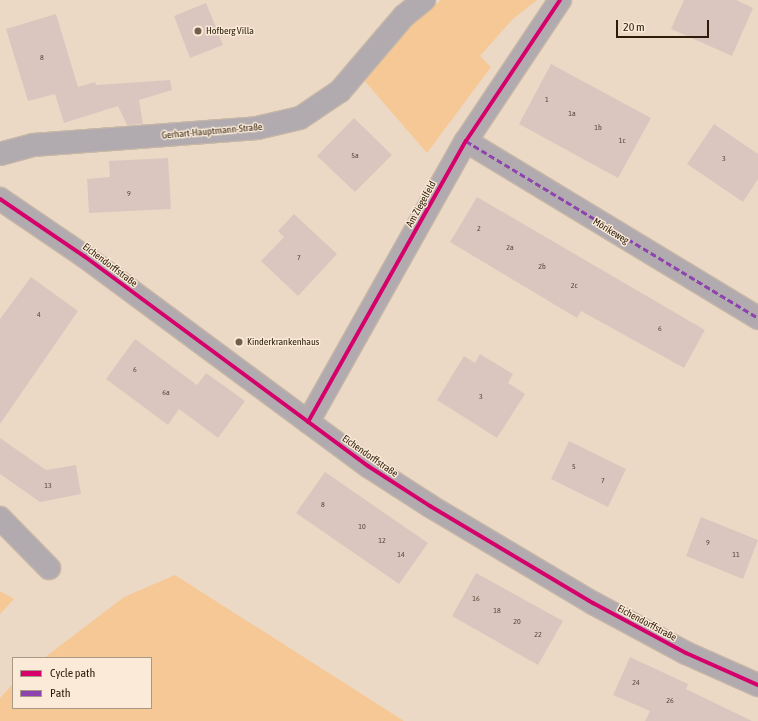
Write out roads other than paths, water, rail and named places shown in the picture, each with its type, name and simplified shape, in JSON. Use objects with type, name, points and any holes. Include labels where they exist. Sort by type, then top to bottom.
[{"type":"street","name":"Gerhart-Hauptmann-Straße","points":[[0,154],[33,145],[257,128],[300,118],[340,91],[399,22],[424,0]]},
{"type":"street","name":"Am Ziegelfeld","points":[[308,422],[466,141],[560,0]]},
{"type":"street","name":"Mörikeweg","points":[[466,141],[758,318]]},
{"type":"street","name":"Eichendorffstraße","points":[[0,199],[72,247],[368,466],[504,552],[686,653],[758,685]]},
{"type":"street","points":[[0,518],[49,568]]},
{"type":"place","name":"Hofberg Villa","points":[[198,31]]},
{"type":"place","name":"Kinderkrankenhaus","points":[[239,342]]}]
